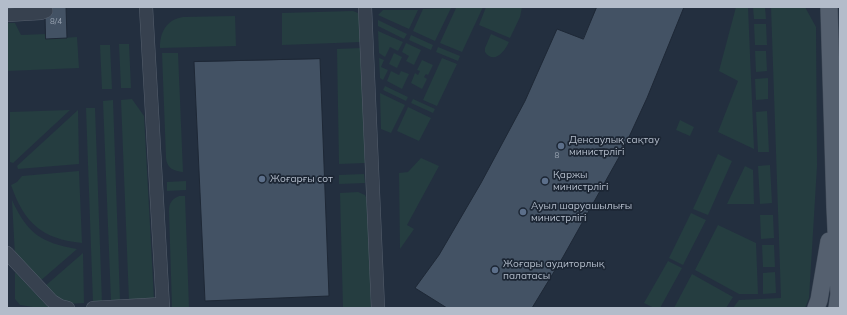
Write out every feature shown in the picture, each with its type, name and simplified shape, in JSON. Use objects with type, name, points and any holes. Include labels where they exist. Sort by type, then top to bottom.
[{"type":"main road","points":[[829,7],[839,294],[837,308]]},
{"type":"main road","points":[[816,308],[819,300],[835,207]]},
{"type":"street","points":[[7,15],[43,12],[23,7]]},
{"type":"street","points":[[93,308],[163,306],[146,7]]},
{"type":"street","points":[[365,7],[378,308]]},
{"type":"street","points":[[7,253],[52,301],[60,306],[68,308]]},
{"type":"green space","points":[[483,7],[462,52],[440,43],[456,8]]},
{"type":"green space","points":[[486,7],[522,7],[520,17],[510,38],[479,25]]},
{"type":"green space","points":[[736,7],[748,7],[754,149],[718,132],[738,81],[719,71]]},
{"type":"green space","points":[[753,7],[765,7],[766,19],[754,19]]},
{"type":"green space","points":[[771,7],[805,7],[816,27],[817,166],[809,298],[805,308],[733,308],[739,300],[781,298]]},
{"type":"green space","points":[[451,8],[435,41],[413,31],[423,9]]},
{"type":"green space","points":[[383,10],[418,10],[409,29],[378,15]]},
{"type":"green space","points":[[353,11],[358,13],[361,42],[282,45],[282,13]]},
{"type":"green space","points":[[235,16],[236,46],[160,48],[163,32],[172,21],[183,17]]},
{"type":"green space","points":[[378,20],[407,34],[404,39],[378,26]]},
{"type":"green space","points":[[7,23],[15,23],[21,35],[46,34],[46,39],[77,37],[79,68],[7,71]]},
{"type":"green space","points":[[754,24],[766,24],[767,45],[755,45]]},
{"type":"green space","points":[[378,31],[403,42],[398,51],[390,47],[385,57],[379,53]]},
{"type":"green space","points":[[491,34],[509,42],[502,53],[495,57],[488,56],[485,52],[485,48]]},
{"type":"green space","points":[[411,35],[433,45],[431,50],[409,40]]},
{"type":"green space","points":[[406,43],[421,50],[414,65],[406,61],[409,56],[402,52]]},
{"type":"green space","points":[[119,44],[129,44],[131,88],[121,88]]},
{"type":"green space","points":[[100,45],[110,45],[112,89],[102,89]]},
{"type":"green space","points":[[438,47],[460,56],[458,61],[436,52]]},
{"type":"green space","points":[[361,48],[365,163],[339,164],[337,49]]},
{"type":"green space","points":[[755,51],[766,51],[767,71],[756,72]]},
{"type":"green space","points":[[162,53],[178,53],[183,172],[176,171],[169,167],[166,158]]},
{"type":"green space","points":[[394,53],[402,57],[397,68],[389,64]]},
{"type":"green space","points":[[379,58],[384,60],[381,67],[388,70],[383,80],[380,78]]},
{"type":"green space","points":[[442,58],[457,64],[437,106],[423,100]]},
{"type":"green space","points":[[422,60],[433,65],[428,75],[426,74],[424,77],[427,79],[422,89],[411,83],[415,73],[418,75],[420,71],[417,70]]},
{"type":"green space","points":[[391,71],[399,75],[401,71],[409,74],[402,89],[387,81]]},
{"type":"green space","points":[[768,78],[768,99],[756,100],[755,79]]},
{"type":"green space","points":[[385,86],[408,97],[406,101],[383,90]]},
{"type":"green space","points":[[380,93],[405,105],[391,133],[381,129]]},
{"type":"green space","points":[[132,99],[144,116],[154,300],[129,301],[121,100]]},
{"type":"green space","points":[[413,99],[435,109],[433,113],[411,103]]},
{"type":"green space","points":[[113,100],[120,301],[111,301],[103,101]]},
{"type":"green space","points":[[408,107],[431,118],[419,141],[397,131]]},
{"type":"green space","points":[[86,108],[95,108],[102,303],[93,303]]},
{"type":"green space","points":[[70,110],[13,163],[10,162],[10,112]]},
{"type":"green space","points":[[78,110],[79,164],[18,169],[17,166]]},
{"type":"green space","points":[[767,111],[769,152],[758,152],[756,112]]},
{"type":"green space","points":[[680,120],[694,127],[690,136],[676,130]]},
{"type":"green space","points":[[718,154],[732,161],[708,215],[693,209]]},
{"type":"green space","points":[[421,158],[439,166],[407,225],[414,229],[400,249],[399,173],[408,172]]},
{"type":"green space","points":[[770,165],[772,203],[760,204],[758,166]]},
{"type":"green space","points":[[745,166],[753,170],[754,204],[727,204]]},
{"type":"green space","points":[[79,171],[82,243],[56,238],[36,227],[22,210],[11,185],[17,182],[22,176]]},
{"type":"green space","points":[[364,174],[365,183],[339,184],[339,175]]},
{"type":"green space","points":[[186,181],[186,190],[167,191],[167,182]]},
{"type":"green space","points":[[358,192],[365,195],[368,202],[371,308],[343,308],[340,193]]},
{"type":"green space","points":[[185,196],[189,308],[172,308],[169,208],[174,198]]},
{"type":"green space","points":[[12,200],[23,221],[37,235],[45,240],[64,247],[77,249],[39,282],[15,256]]},
{"type":"green space","points":[[691,213],[706,220],[683,265],[669,258]]},
{"type":"green space","points":[[760,215],[773,215],[774,238],[761,239]]},
{"type":"green space","points":[[718,225],[756,243],[758,294],[739,294],[695,270]]},
{"type":"green space","points":[[762,245],[774,245],[775,267],[763,267]]},
{"type":"green space","points":[[83,253],[84,303],[66,303],[54,296],[44,287]]},
{"type":"green space","points":[[668,261],[682,268],[660,308],[654,308],[644,303]]},
{"type":"green space","points":[[15,272],[49,308],[20,305],[15,299]]},
{"type":"green space","points":[[775,272],[776,293],[763,294],[763,273]]},
{"type":"green space","points":[[692,274],[733,297],[726,308],[674,308]]},
{"type":"building","points":[[45,7],[66,7],[67,38],[46,39]]},
{"type":"building","points":[[597,7],[684,7],[647,98],[623,150],[563,257],[532,308],[447,308],[415,288],[439,255],[481,183],[525,101],[557,29],[583,39]]},
{"type":"building","name":"Жоғарғы сот","points":[[320,59],[329,296],[205,301],[194,62]]},
{"type":"place","name":"Денсаулық сақтау министрлігі","points":[[561,146]]},
{"type":"place","name":"Жоғарғы сот","points":[[262,179]]},
{"type":"place","name":"Қаржы министрлігі","points":[[545,181]]},
{"type":"place","name":"Ауыл шаруашылығы министрлігі","points":[[523,212]]},
{"type":"place","name":"Жоғары аудиторлық палатасы","points":[[495,270]]}]
